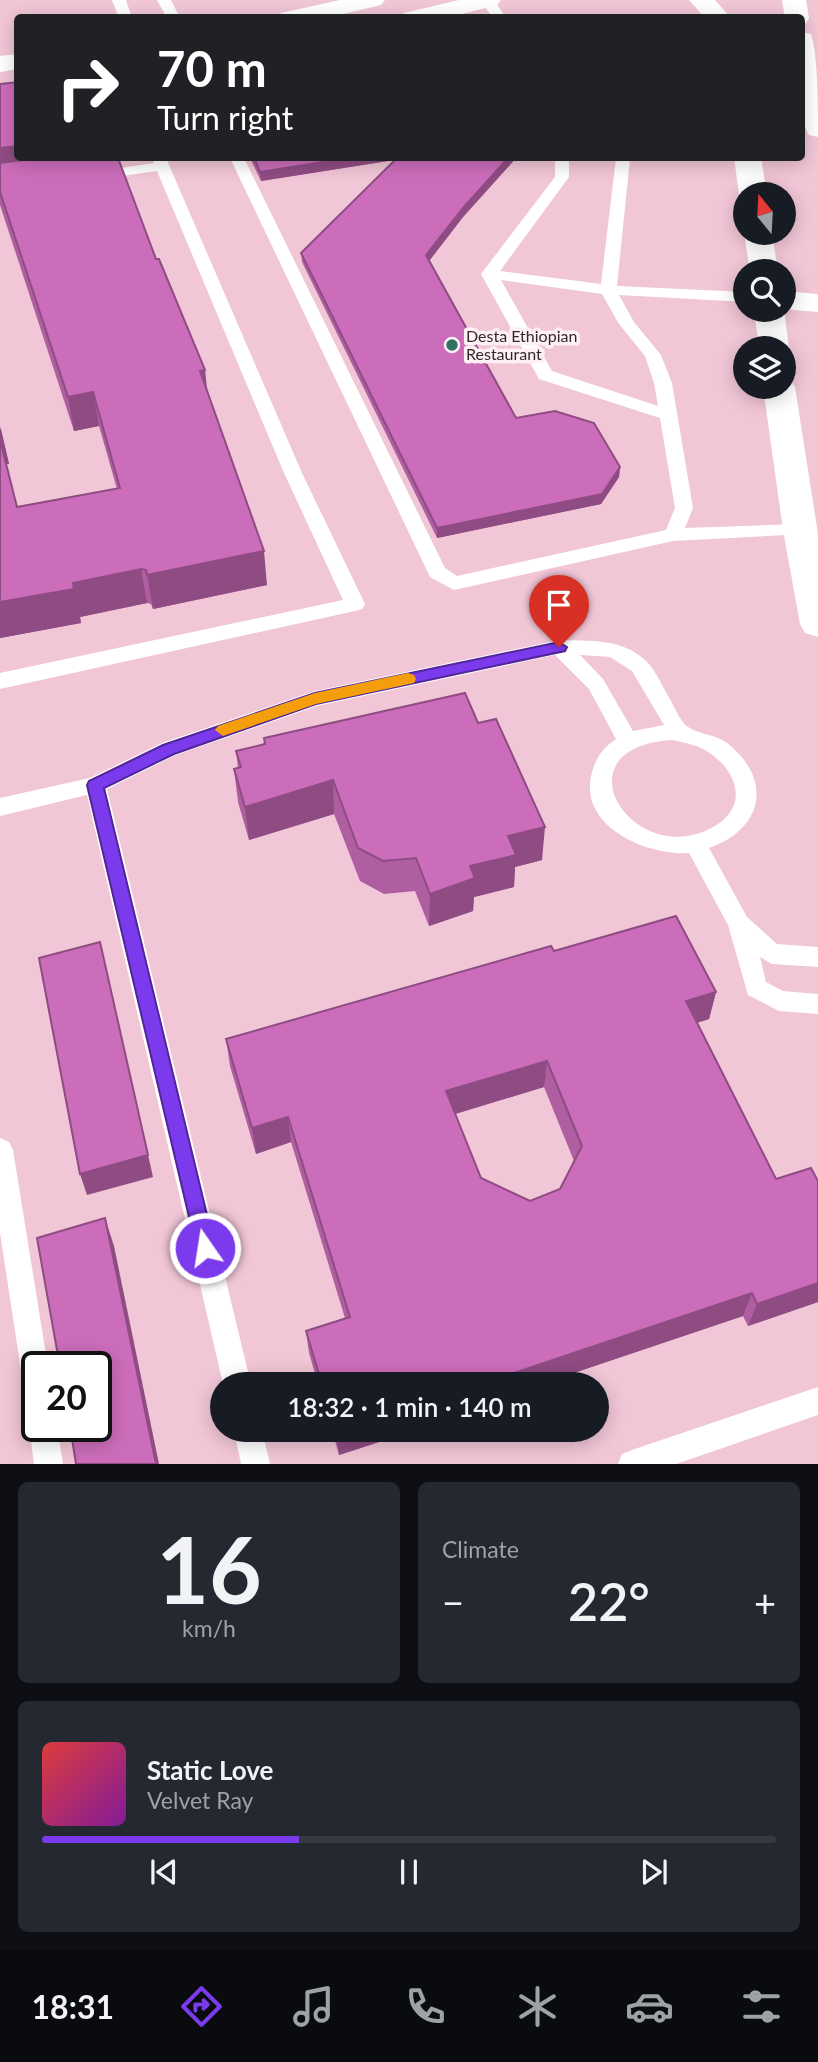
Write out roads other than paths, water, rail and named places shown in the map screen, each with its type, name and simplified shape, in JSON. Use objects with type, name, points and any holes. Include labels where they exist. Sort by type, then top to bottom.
[{"type":"main road","points":[[308,14],[373,0]]},
{"type":"main road","points":[[430,14],[488,0]]},
{"type":"main road","points":[[701,0],[715,14]]},
{"type":"main road","points":[[805,56],[818,130]]},
{"type":"main road","points":[[748,161],[751,182]]},
{"type":"main road","points":[[796,301],[818,303]]},
{"type":"main road","points":[[781,399],[800,530],[818,624]]},
{"type":"lane","points":[[238,161],[437,572],[454,583],[673,536],[800,530]]},
{"type":"lane","points":[[489,274],[562,177],[562,161]]},
{"type":"lane","points":[[623,161],[608,290],[627,324],[653,355],[663,383],[684,508],[673,536]]},
{"type":"lane","points":[[0,681],[355,604],[293,473],[161,162],[81,178]]},
{"type":"lane","points":[[489,274],[545,375],[669,415]]},
{"type":"lane","points":[[489,274],[608,290],[733,296]]},
{"type":"lane","points":[[0,807],[95,785],[169,749],[315,699],[559,647],[614,650],[639,666],[681,734]]},
{"type":"lane","points":[[559,647],[596,684],[628,741]]},
{"type":"lane","points":[[648,734],[681,734],[696,737],[718,747],[735,762],[745,780],[747,800],[740,817],[726,832],[696,844],[664,844],[645,839],[613,817],[604,802],[600,784],[603,767],[613,752],[628,741],[648,734]]},
{"type":"lane","points":[[95,785],[234,1372]]},
{"type":"lane","points":[[696,844],[739,924],[757,988],[779,1001],[818,1004]]},
{"type":"lane","points":[[739,924],[772,954],[818,957]]},
{"type":"lane","points":[[0,1150],[32,1351]]},
{"type":"lane","points":[[632,1464],[818,1401]]},
{"type":"lane","points":[[46,1442],[49,1464]]},
{"type":"lane","points":[[251,1442],[256,1464]]},
{"type":"place","name":"Desta Ethiopian Restaurant","points":[[452,345]]}]
